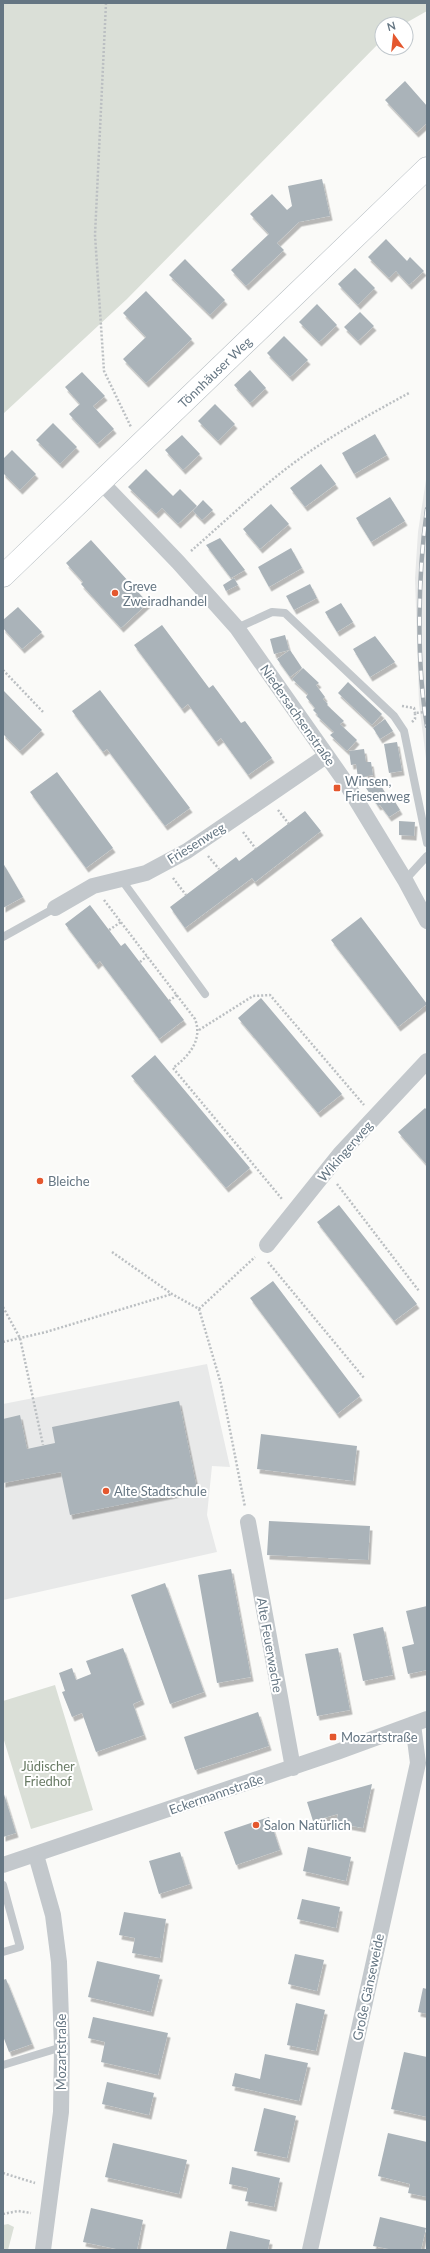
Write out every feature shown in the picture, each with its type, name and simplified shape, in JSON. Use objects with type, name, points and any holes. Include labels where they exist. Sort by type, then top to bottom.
[{"type":"main road","name":"Tönnhäuser Weg","points":[[3,576],[427,168]]},
{"type":"street","name":"Niedersachsenstraße","points":[[101,482],[178,562],[237,628],[346,783],[405,880],[427,922]]},
{"type":"street","name":"Friesenweg","points":[[55,908],[93,886],[146,873],[187,851],[326,756]]},
{"type":"street","name":"Wikingerweg","points":[[264,1249],[327,1171],[427,1061]]},
{"type":"street","name":"Alte Feuerwache","points":[[248,1522],[293,1768]]},
{"type":"street","name":"Eckermannstraße","points":[[3,1865],[293,1768],[420,1721]]},
{"type":"street","name":"Große Gänseweide","points":[[310,2250],[418,1763],[420,1721]]},
{"type":"street","name":"Mozartstraße","points":[[36,1855],[53,1915],[60,1962],[62,2047],[61,2112],[49,2216],[43,2250]]},
{"type":"lane","points":[[237,628],[272,612],[285,613],[382,703],[394,716],[404,731],[427,843]]},
{"type":"lane","points":[[405,880],[427,856]]},
{"type":"lane","points":[[121,879],[205,994]]},
{"type":"lane","points":[[3,937],[55,908]]},
{"type":"lane","points":[[3,1884],[20,1947],[3,1952]]},
{"type":"lane","points":[[3,2065],[62,2047]]},
{"type":"path","points":[[106,3],[95,235],[104,371],[139,446]]},
{"type":"path","points":[[178,562],[267,485],[311,451],[356,422],[409,393]]},
{"type":"path","points":[[3,670],[44,713]]},
{"type":"path","points":[[404,731],[415,719],[414,713],[427,712]]},
{"type":"path","points":[[163,864],[186,895]]},
{"type":"path","points":[[93,886],[195,1019],[199,1030],[198,1039],[192,1048],[173,1068],[293,1212]]},
{"type":"path","points":[[109,930],[121,922]]},
{"type":"path","points":[[140,962],[147,956]]},
{"type":"path","points":[[169,1001],[177,995]]},
{"type":"path","points":[[199,1030],[253,996],[270,995],[374,1118]]},
{"type":"path","points":[[327,1171],[419,1291]]},
{"type":"path","points":[[200,1309],[264,1249],[364,1378]]},
{"type":"path","points":[[112,1252],[172,1294],[200,1309],[221,1384],[248,1522]]},
{"type":"path","points":[[3,1342],[172,1294]]},
{"type":"path","points":[[3,1307],[20,1338],[43,1445]]},
{"type":"path","points":[[3,2173],[52,2189]]},
{"type":"path","points":[[3,2214],[18,2211],[49,2216]]},
{"type":"shaded area","points":[[427,473],[427,766],[419,704],[415,578],[418,532]]},
{"type":"shaded area","name":"Alte Stadtschule","points":[[207,1364],[230,1467],[212,1466],[207,1515],[217,1552],[3,1600],[3,1404]]},
{"type":"green space","points":[[3,3],[427,3],[427,11],[414,18],[414,16],[374,16],[374,48],[127,299],[3,414]]},
{"type":"green space","name":"Jüdischer Friedhof","points":[[55,1685],[93,1810],[31,1829],[3,1737],[3,1701]]},
{"type":"green space","points":[[8,2224],[14,2227],[8,2250],[3,2250],[3,2225]]},
{"type":"building","points":[[405,81],[427,106],[427,123],[416,133],[385,100]]},
{"type":"building","points":[[322,179],[330,216],[299,222],[277,243],[284,250],[246,286],[231,270],[269,234],[250,214],[272,194],[287,210],[292,206],[288,186]]},
{"type":"building","points":[[386,239],[407,261],[410,257],[424,271],[409,285],[396,271],[389,278],[368,257]]},
{"type":"building","points":[[185,259],[225,300],[210,315],[169,275]]},
{"type":"building","points":[[355,268],[375,288],[358,305],[338,284]]},
{"type":"building","points":[[146,291],[192,339],[146,383],[123,359],[146,337],[123,313]]},
{"type":"building","points":[[317,304],[337,325],[319,342],[299,322]]},
{"type":"building","points":[[360,312],[374,326],[358,341],[344,327]]},
{"type":"building","points":[[284,336],[308,360],[290,377],[267,353]]},
{"type":"building","points":[[250,370],[266,388],[250,403],[234,385]]},
{"type":"building","points":[[82,372],[105,396],[93,406],[114,429],[97,444],[69,414],[80,404],[65,387]]},
{"type":"building","points":[[215,404],[235,424],[218,441],[198,421]]},
{"type":"building","points":[[53,423],[77,447],[60,464],[36,440]]},
{"type":"building","points":[[375,434],[387,455],[354,474],[342,453]]},
{"type":"building","points":[[182,435],[200,454],[183,470],[165,450]]},
{"type":"building","points":[[12,450],[36,474],[20,490],[3,473],[3,459]]},
{"type":"building","points":[[321,464],[336,484],[305,507],[290,488]]},
{"type":"building","points":[[146,469],[173,496],[180,489],[197,506],[178,524],[162,508],[156,514],[128,487]]},
{"type":"building","points":[[390,497],[405,521],[371,542],[356,518]]},
{"type":"building","points":[[203,500],[213,510],[202,520],[193,511]]},
{"type":"building","points":[[271,504],[289,524],[260,549],[243,529]]},
{"type":"building","points":[[220,538],[245,570],[231,578],[206,545]]},
{"type":"building","name":"Greve Zweiradhandel","points":[[91,540],[148,603],[121,628],[81,584],[83,582],[66,563]]},
{"type":"building","points":[[291,548],[302,568],[269,587],[258,567]]},
{"type":"building","points":[[234,578],[238,585],[226,591],[223,585]]},
{"type":"building","points":[[310,584],[317,598],[294,610],[286,596]]},
{"type":"building","points":[[341,603],[353,622],[337,632],[325,612]]},
{"type":"building","points":[[18,607],[42,632],[22,649],[3,628],[3,620]]},
{"type":"building","points":[[162,625],[209,688],[213,685],[241,723],[245,721],[272,758],[248,775],[221,738],[216,742],[188,704],[182,709],[134,645]]},
{"type":"building","points":[[285,635],[289,650],[274,654],[270,639]]},
{"type":"building","points":[[375,636],[395,662],[370,677],[353,649]]},
{"type":"building","points":[[290,650],[302,668],[290,677],[277,659]]},
{"type":"building","points":[[303,668],[319,683],[316,685],[325,697],[323,699],[328,704],[327,705],[344,721],[340,724],[357,740],[347,751],[330,735],[334,732],[317,716],[318,715],[313,710],[315,708],[306,697],[308,694],[292,679]]},
{"type":"building","points":[[348,682],[382,714],[372,725],[338,693]]},
{"type":"building","points":[[3,690],[42,730],[20,751],[3,734]]},
{"type":"building","points":[[100,690],[190,808],[165,826],[107,749],[103,752],[72,711]]},
{"type":"building","points":[[385,719],[393,731],[380,739],[373,728]]},
{"type":"building","points":[[397,742],[402,771],[389,773],[384,744]]},
{"type":"building","points":[[364,749],[366,762],[371,762],[373,775],[358,778],[356,764],[351,765],[349,751]]},
{"type":"building","points":[[57,772],[113,848],[86,868],[30,792]]},
{"type":"building","points":[[378,781],[389,799],[392,797],[400,810],[389,817],[380,805],[378,806],[366,788]]},
{"type":"building","points":[[305,811],[321,831],[255,882],[252,878],[185,928],[170,907],[236,857],[239,861]]},
{"type":"building","points":[[399,821],[415,822],[414,836],[399,835]]},
{"type":"building","points":[[3,863],[23,897],[3,908]]},
{"type":"building","points":[[90,905],[121,946],[125,943],[184,1020],[159,1039],[100,961],[96,965],[65,924]]},
{"type":"building","points":[[361,917],[427,1004],[398,1027],[331,940]]},
{"type":"building","points":[[261,998],[342,1094],[318,1113],[238,1018]]},
{"type":"building","points":[[155,1055],[250,1168],[226,1188],[131,1076]]},
{"type":"building","points":[[425,1108],[427,1110],[427,1165],[398,1132]]},
{"type":"building","points":[[339,1205],[417,1304],[394,1321],[317,1222]]},
{"type":"building","points":[[273,1281],[360,1396],[337,1414],[250,1298]]},
{"type":"building","points":[[179,1401],[197,1489],[70,1515],[61,1472],[3,1483],[3,1419],[20,1415],[27,1449],[55,1443],[52,1427]]},
{"type":"building","points":[[261,1434],[357,1446],[353,1481],[257,1469]]},
{"type":"building","points":[[269,1521],[370,1526],[368,1560],[267,1555]]},
{"type":"building","points":[[231,1569],[251,1677],[217,1683],[198,1575]]},
{"type":"building","points":[[165,1583],[204,1692],[170,1704],[131,1595]]},
{"type":"building","points":[[427,1606],[427,1670],[408,1674],[402,1647],[414,1644],[406,1611]]},
{"type":"building","points":[[383,1627],[393,1675],[363,1681],[353,1634]]},
{"type":"building","points":[[123,1648],[142,1700],[133,1704],[144,1735],[96,1752],[82,1713],[72,1717],[62,1692],[65,1691],[59,1673],[72,1668],[76,1680],[91,1674],[86,1661]]},
{"type":"building","points":[[338,1648],[350,1710],[317,1716],[305,1654]]},
{"type":"building","points":[[258,1712],[269,1746],[195,1770],[184,1737]]},
{"type":"building","points":[[372,1784],[363,1828],[336,1823],[338,1814],[313,1821],[307,1802]]},
{"type":"building","points":[[3,1791],[16,1833],[3,1837]]},
{"type":"building","points":[[269,1817],[280,1850],[236,1865],[224,1832]]},
{"type":"building","points":[[308,1847],[351,1857],[346,1881],[303,1871]]},
{"type":"building","points":[[180,1852],[190,1884],[159,1894],[149,1861]]},
{"type":"building","points":[[302,1899],[340,1907],[336,1928],[297,1919]]},
{"type":"building","points":[[124,1912],[166,1919],[160,1958],[132,1953],[135,1938],[119,1935]]},
{"type":"building","points":[[295,1954],[324,1960],[317,1991],[288,1984]]},
{"type":"building","points":[[97,1961],[160,1975],[151,2012],[88,1997]]},
{"type":"building","points":[[6,1979],[32,2044],[9,2052],[3,2036],[3,1980]]},
{"type":"building","points":[[423,1988],[427,1989],[427,2014],[418,2012]]},
{"type":"building","points":[[296,2003],[325,2010],[316,2051],[287,2045]]},
{"type":"building","points":[[93,2017],[168,2033],[158,2075],[101,2062],[105,2042],[88,2038]]},
{"type":"building","points":[[404,2052],[427,2057],[427,2117],[391,2109]]},
{"type":"building","points":[[265,2054],[308,2063],[299,2101],[232,2086],[235,2073],[260,2079]]},
{"type":"building","points":[[107,2082],[154,2093],[149,2115],[102,2104]]},
{"type":"building","points":[[264,2108],[296,2116],[287,2158],[254,2151]]},
{"type":"building","points":[[388,2133],[427,2142],[427,2197],[408,2193],[410,2184],[378,2176]]},
{"type":"building","points":[[113,2143],[187,2160],[179,2194],[105,2177]]},
{"type":"building","points":[[232,2167],[280,2178],[274,2207],[245,2201],[248,2188],[229,2184]]},
{"type":"building","points":[[91,2208],[143,2220],[137,2250],[121,2250],[83,2242]]},
{"type":"building","points":[[380,2217],[426,2228],[421,2250],[394,2250],[373,2246]]},
{"type":"building","points":[[230,2231],[270,2240],[268,2250],[226,2250]]},
{"type":"railway","points":[[427,509],[420,589],[421,674],[427,726]]},
{"type":"place","name":"Greve Zweiradhandel","points":[[115,593]]},
{"type":"place","name":"Winsen, Friesenweg","points":[[337,788]]},
{"type":"place","name":"Bleiche","points":[[40,1181]]},
{"type":"place","name":"Alte Stadtschule","points":[[106,1491]]},
{"type":"place","name":"Mozartstraße","points":[[333,1737]]},
{"type":"place","name":"Salon Natürlich","points":[[256,1825]]}]
